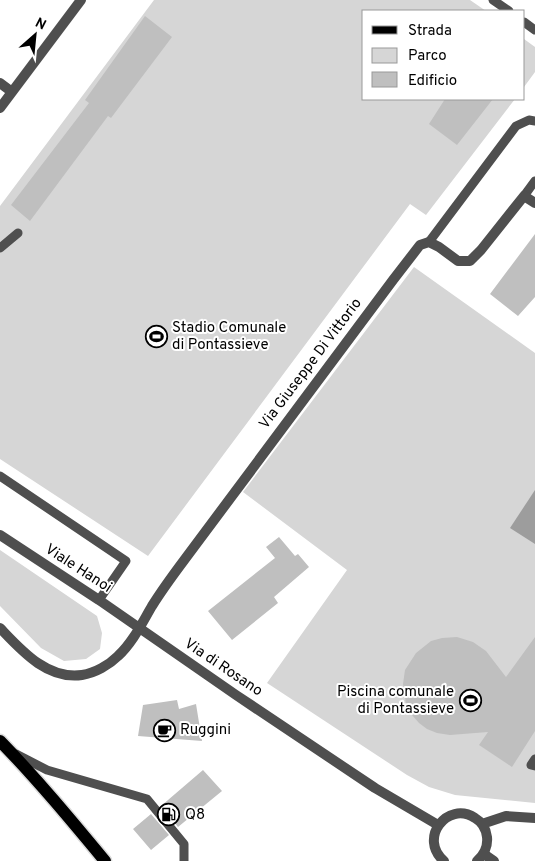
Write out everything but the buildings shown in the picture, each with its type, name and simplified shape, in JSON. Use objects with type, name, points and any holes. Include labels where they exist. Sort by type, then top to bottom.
[{"type":"main road","points":[[4,746],[59,806],[105,861]]},
{"type":"street","points":[[0,108],[81,0]]},
{"type":"street","points":[[0,83],[12,92]]},
{"type":"street","points":[[430,242],[439,246],[458,262],[470,261],[524,196],[535,203]]},
{"type":"street","name":"Via Giuseppe Di Vittorio","points":[[139,628],[166,584],[393,280],[420,245],[430,242]]},
{"type":"street","name":"Viale Hanoi","points":[[0,535],[139,628]]},
{"type":"street","points":[[0,628],[40,664],[60,674],[72,676],[95,671],[107,665],[127,647],[139,628]]},
{"type":"street","name":"Via di Rosano","points":[[139,628],[375,788],[438,825]]},
{"type":"street","points":[[444,861],[436,850],[434,835],[438,825],[456,814],[470,815],[482,824],[487,835],[486,847],[480,857],[494,861]]},
{"type":"street","points":[[482,824],[506,816],[535,818]]},
{"type":"lane","points":[[493,0],[508,10]]},
{"type":"lane","points":[[430,242],[516,126],[529,120],[535,121]]},
{"type":"lane","points":[[524,196],[535,181]]},
{"type":"lane","points":[[0,248],[18,233]]},
{"type":"lane","points":[[0,476],[126,561],[99,600]]},
{"type":"lane","points":[[4,746],[47,770],[147,799],[184,844],[184,861]]},
{"type":"lane","points":[[535,760],[532,765],[535,766]]},
{"type":"green space","name":"Stadio Comunale di Pontassieve","points":[[154,0],[470,0],[485,10],[362,10],[362,100],[514,100],[426,215],[410,204],[148,556],[0,459],[0,206]]},
{"type":"green space","points":[[525,40],[535,47],[535,72],[525,86]]},
{"type":"green space","points":[[414,267],[535,353],[535,803],[455,795],[429,787],[407,775],[267,683],[347,570],[243,492]]},
{"type":"green space","points":[[0,550],[97,616],[102,633],[100,649],[86,659],[64,661],[41,648],[0,606]]},
{"type":"shaded area","points":[[535,490],[535,544],[510,528]]},
{"type":"place","name":"Stadio Comunale di Pontassieve","points":[[156,337]]},
{"type":"place","name":"Piscina comunale di Pontassieve","points":[[470,701]]},
{"type":"place","name":"Ruggini","points":[[164,730]]},
{"type":"place","name":"Q8","points":[[169,815]]}]
